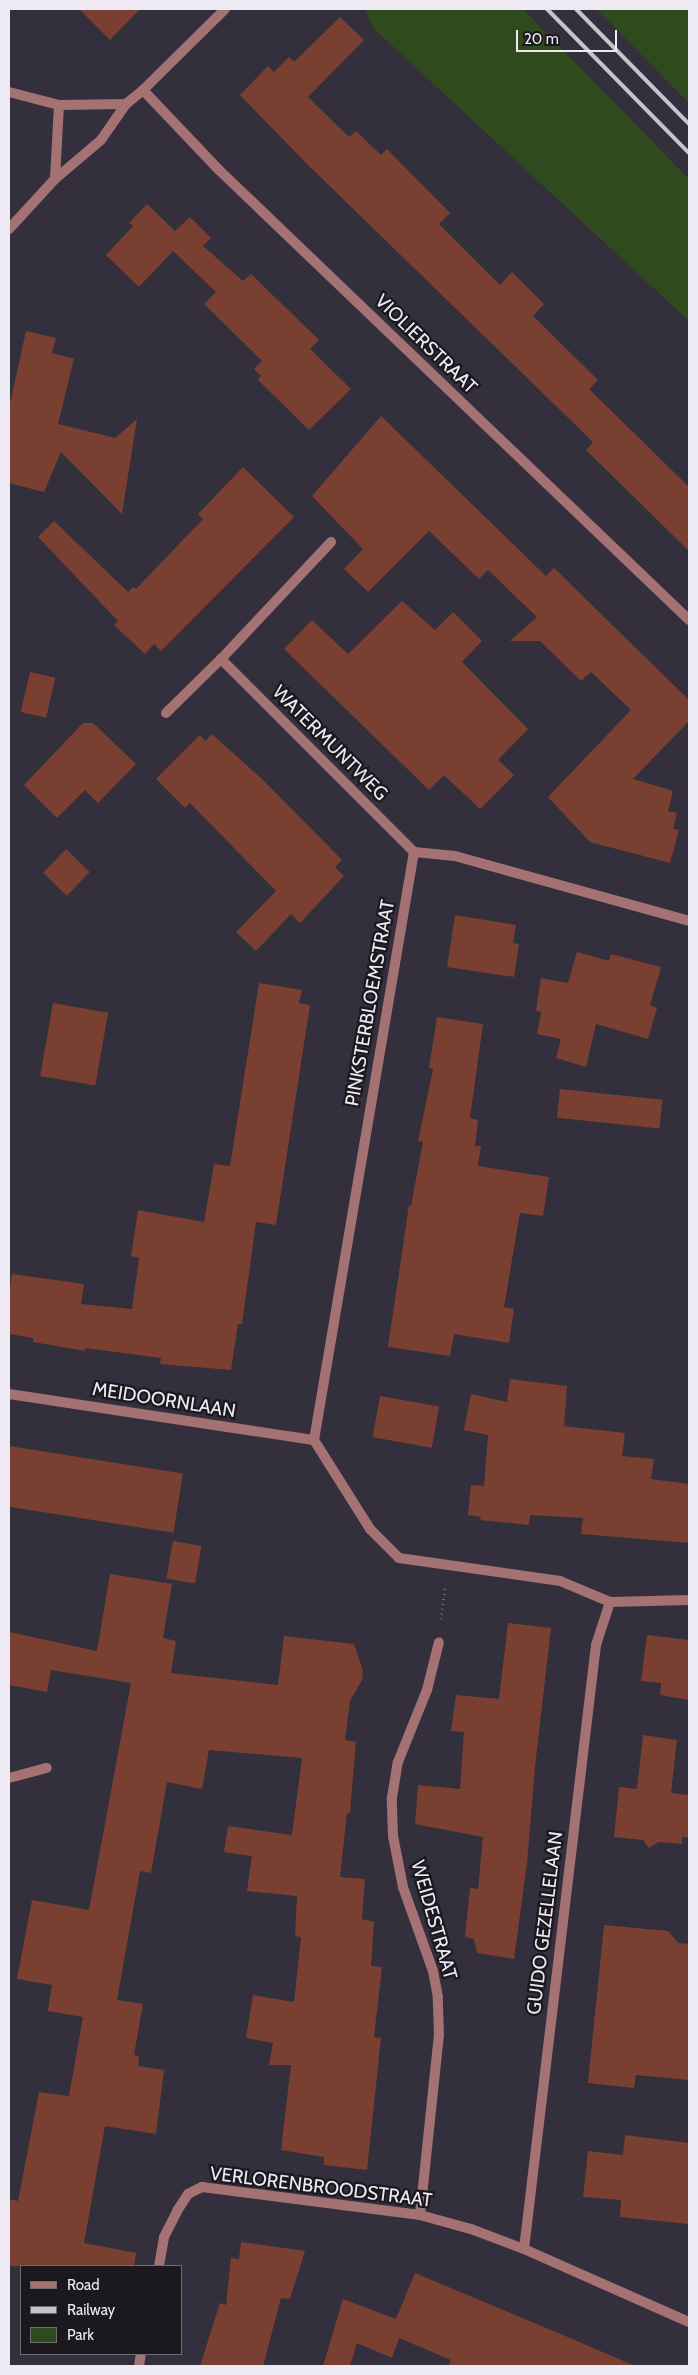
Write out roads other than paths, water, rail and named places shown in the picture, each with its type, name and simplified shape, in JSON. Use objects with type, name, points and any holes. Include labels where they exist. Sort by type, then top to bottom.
[{"type":"street","points":[[9,229],[54,179],[101,140],[126,104],[143,90],[226,9]]},
{"type":"street","name":"VIOLIERSTRAAT","points":[[143,90],[219,170],[689,620]]},
{"type":"street","points":[[9,92],[59,105],[126,104]]},
{"type":"street","points":[[54,179],[59,105]]},
{"type":"street","points":[[166,713],[221,659],[331,542]]},
{"type":"street","name":"WATERMUNTWEG","points":[[221,659],[414,852]]},
{"type":"street","points":[[414,852],[455,856],[689,921]]},
{"type":"street","name":"PINKSTERBLOEMSTRAAT","points":[[314,1440],[414,852]]},
{"type":"street","name":"MEIDOORNLAAN","points":[[9,1394],[314,1440]]},
{"type":"street","points":[[314,1440],[370,1529],[399,1558],[560,1581],[610,1602],[689,1600]]},
{"type":"street","name":"GUIDO GEZELLELAAN","points":[[524,2249],[596,1645],[610,1602]]},
{"type":"street","name":"WEIDESTRAAT","points":[[420,2214],[439,2035],[438,1997],[434,1971],[403,1887],[393,1836],[392,1798],[398,1762],[428,1690],[439,1642]]},
{"type":"street","points":[[9,1778],[47,1768]]},
{"type":"street","name":"VERLORENBROODSTRAAT","points":[[159,2265],[164,2237],[177,2211],[188,2194],[202,2187],[420,2214],[471,2229],[524,2249],[689,2322]]},
{"type":"railway","points":[[547,9],[689,153]]},
{"type":"railway","points":[[576,9],[689,124]]}]
